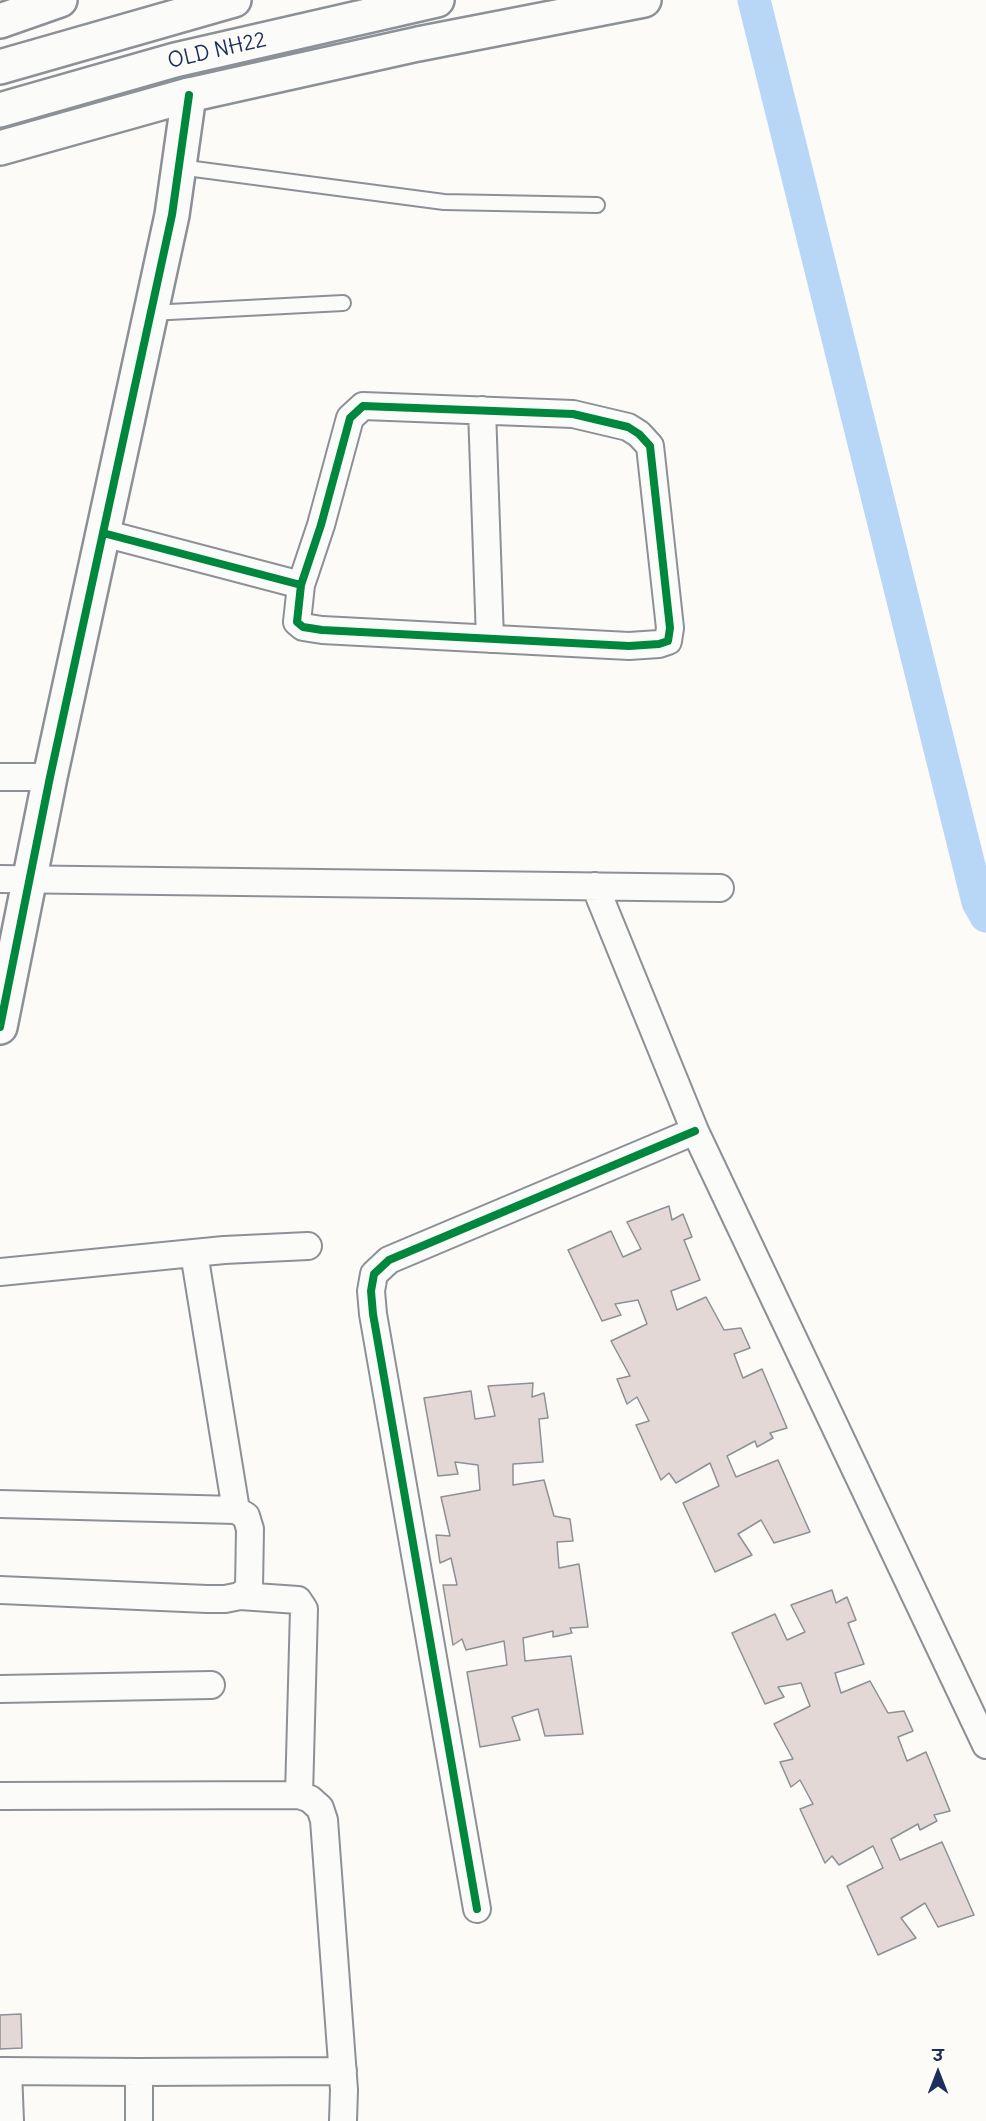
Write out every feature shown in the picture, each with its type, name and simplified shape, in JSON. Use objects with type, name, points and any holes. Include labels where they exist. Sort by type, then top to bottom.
[{"type":"main road","points":[[0,21],[60,0]]},
{"type":"main road","points":[[0,67],[234,0]]},
{"type":"main road","name":"OLD NH22","points":[[0,110],[176,60],[437,0]]},
{"type":"main road","points":[[0,148],[189,95],[418,44],[644,0]]},
{"type":"main road","points":[[0,1027],[15,879],[50,777],[172,215],[189,95]]},
{"type":"street","points":[[363,406],[482,410],[573,414],[628,427],[639,434],[650,446],[670,628],[668,641],[659,644],[629,646],[490,639],[303,627],[297,622],[301,585],[321,525],[350,418],[363,406]]},
{"type":"street","points":[[482,410],[490,639]]},
{"type":"street","points":[[103,533],[301,585]]},
{"type":"street","points":[[0,777],[50,777]]},
{"type":"street","points":[[15,879],[720,888]]},
{"type":"street","points":[[596,886],[695,1131],[986,1745]]},
{"type":"street","points":[[477,1909],[373,1314],[371,1290],[375,1274],[389,1260],[695,1131]]},
{"type":"street","points":[[0,1272],[194,1253],[308,1246]]},
{"type":"street","points":[[194,1253],[236,1510]]},
{"type":"street","points":[[0,1504],[236,1510],[246,1516],[250,1529],[249,1588],[240,1596]]},
{"type":"street","points":[[0,1590],[207,1599],[240,1596],[298,1600],[304,1609],[299,1795]]},
{"type":"street","points":[[0,1689],[211,1685]]},
{"type":"street","points":[[0,1796],[299,1795],[310,1799],[320,1808],[324,1820],[343,2071],[343,2121]]},
{"type":"street","points":[[10,2121],[4,2071],[343,2071]]},
{"type":"street","points":[[139,2072],[139,2121]]},
{"type":"lane","points":[[179,167],[444,202],[597,205]]},
{"type":"lane","points":[[150,313],[343,303]]},
{"type":"building","points":[[669,1206],[672,1220],[683,1214],[692,1237],[684,1240],[700,1280],[671,1291],[677,1310],[706,1297],[724,1330],[741,1328],[750,1348],[734,1354],[743,1378],[762,1369],[787,1428],[770,1433],[773,1438],[757,1447],[755,1441],[727,1456],[736,1477],[778,1460],[810,1532],[774,1543],[761,1520],[738,1534],[752,1555],[715,1572],[683,1503],[719,1486],[710,1463],[676,1483],[669,1473],[661,1480],[636,1425],[649,1421],[637,1397],[627,1404],[617,1379],[630,1376],[611,1341],[647,1324],[638,1300],[615,1304],[621,1315],[602,1321],[568,1250],[611,1231],[623,1257],[641,1249],[627,1222]]},
{"type":"building","points":[[533,1383],[532,1397],[544,1393],[548,1418],[539,1419],[543,1462],[513,1464],[513,1485],[544,1480],[554,1516],[570,1519],[573,1541],[557,1542],[559,1568],[579,1564],[588,1627],[570,1628],[572,1633],[553,1637],[553,1631],[523,1638],[525,1661],[571,1656],[583,1734],[545,1736],[538,1709],[512,1717],[520,1740],[480,1747],[467,1672],[507,1665],[504,1641],[466,1650],[462,1639],[453,1645],[443,1585],[457,1585],[451,1558],[440,1563],[436,1535],[450,1536],[441,1497],[480,1490],[478,1465],[455,1462],[458,1474],[438,1476],[424,1398],[471,1391],[475,1419],[495,1416],[488,1386]]},
{"type":"building","points":[[832,1590],[836,1603],[847,1597],[856,1620],[848,1623],[864,1664],[835,1673],[841,1693],[870,1681],[888,1713],[904,1711],[913,1731],[898,1737],[907,1761],[926,1752],[950,1811],[934,1815],[937,1821],[920,1830],[918,1824],[891,1839],[900,1860],[942,1842],[974,1915],[938,1927],[925,1903],[901,1918],[916,1938],[878,1955],[847,1886],[883,1868],[873,1846],[839,1865],[832,1856],[825,1863],[800,1809],[813,1804],[800,1780],[791,1787],[780,1762],[793,1759],[774,1724],[810,1706],[801,1683],[778,1687],[784,1697],[765,1704],[732,1633],[775,1614],[787,1640],[805,1632],[791,1605]]},
{"type":"building","points":[[21,2014],[22,2048],[0,2049],[0,2015]]},
{"type":"waterway","points":[[754,0],[978,902],[986,916]]},
{"type":"cycle path","points":[[0,1027],[50,777],[172,215],[189,95]]},
{"type":"cycle path","points":[[103,533],[301,585],[297,622],[303,627],[322,630],[629,646],[659,644],[668,641],[670,628],[650,446],[639,434],[628,427],[573,414],[363,406],[350,418],[321,525],[301,585]]},
{"type":"cycle path","points":[[477,1909],[373,1314],[371,1291],[374,1274],[389,1260],[695,1131]]}]
